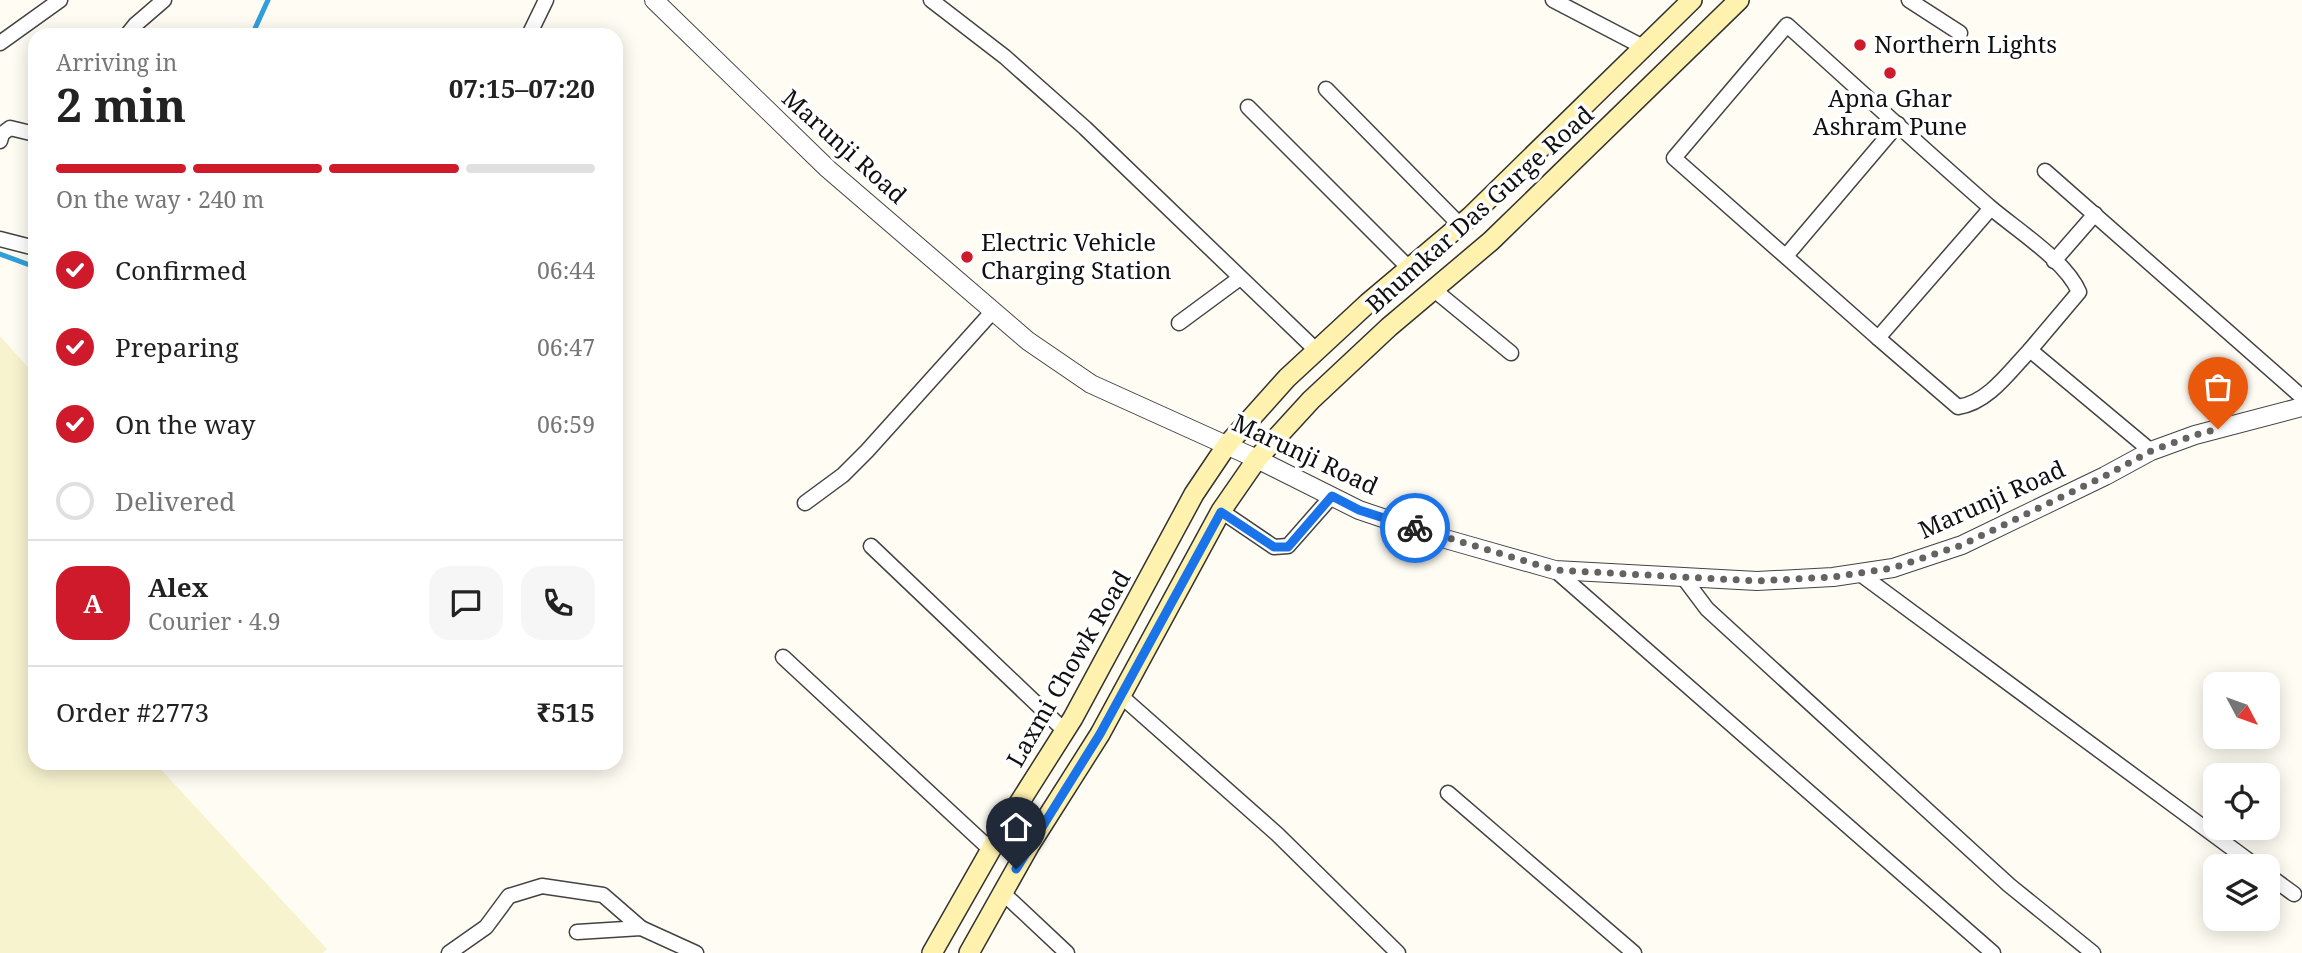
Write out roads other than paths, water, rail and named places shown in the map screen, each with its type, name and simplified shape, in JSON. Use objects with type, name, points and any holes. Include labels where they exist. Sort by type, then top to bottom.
[{"type":"main road","name":"Bhumkar Das Gurge Road","points":[[1227,445],[1287,378],[1460,225],[1692,0]]},
{"type":"main road","name":"Bhumkar Das Gurge Road","points":[[1257,459],[1311,400],[1482,248],[1739,0]]},
{"type":"main road","points":[[1639,54],[1655,81]]},
{"type":"main road","points":[[1460,225],[1482,248]]},
{"type":"main road","name":"Laxmi Chowk Road","points":[[932,953],[991,850],[1065,731],[1194,494],[1227,445]]},
{"type":"main road","points":[[969,953],[1029,846],[1100,734],[1221,512],[1257,459]]},
{"type":"main road","points":[[971,884],[1000,898]]},
{"type":"street","points":[[0,43],[60,0]]},
{"type":"street","points":[[133,28],[164,0]]},
{"type":"street","points":[[533,28],[547,0]]},
{"type":"street","name":"Marunji Road","points":[[654,0],[828,169],[1028,341],[1091,384],[1257,459],[1359,510],[1442,538],[1555,570],[1757,581],[1833,577],[1893,568],[1962,545],[2151,451],[2195,435],[2302,407]]},
{"type":"street","points":[[931,0],[1005,57],[1085,128],[1317,351]]},
{"type":"street","points":[[1553,0],[1639,54]]},
{"type":"street","points":[[1909,0],[1960,33]]},
{"type":"street","points":[[1787,26],[1898,124],[2054,261],[2079,292],[2030,350],[1984,397],[1971,405],[1958,407],[1674,158],[1787,26]]},
{"type":"street","points":[[1326,89],[1460,225]]},
{"type":"street","points":[[1248,107],[1409,268]]},
{"type":"street","points":[[1786,257],[1898,124]]},
{"type":"street","points":[[0,141],[2,134],[10,128],[28,132]]},
{"type":"street","points":[[2045,171],[2302,397]]},
{"type":"street","points":[[1878,338],[1992,208]]},
{"type":"street","points":[[2054,261],[2095,214]]},
{"type":"street","points":[[0,239],[28,246]]},
{"type":"street","points":[[1180,323],[1240,278]]},
{"type":"street","points":[[1433,289],[1511,353]]},
{"type":"street","points":[[805,503],[842,475],[867,451],[993,312]]},
{"type":"street","points":[[2030,350],[2151,451]]},
{"type":"street","points":[[1221,512],[1274,547],[1288,547],[1332,496]]},
{"type":"street","points":[[871,546],[1065,731]]},
{"type":"street","points":[[1555,570],[1993,953]]},
{"type":"street","points":[[1860,573],[2240,854]]},
{"type":"street","points":[[1684,577],[1707,609],[2010,885],[2093,953]]},
{"type":"street","points":[[783,657],[991,850]]},
{"type":"street","points":[[1121,696],[1277,834],[1398,953]]},
{"type":"street","points":[[1448,793],[1634,953]]},
{"type":"street","points":[[2280,884],[2294,894]]},
{"type":"street","points":[[449,953],[486,927],[509,896],[542,886],[603,895],[641,928],[696,953]]},
{"type":"street","points":[[1000,898],[1067,953]]},
{"type":"street","points":[[577,932],[641,928]]},
{"type":"waterway","points":[[255,28],[268,0]]},
{"type":"waterway","points":[[0,254],[28,264]]},
{"type":"place","name":"Northern Lights","points":[[1860,45]]},
{"type":"place","name":"Apna Ghar Ashram Pune","points":[[1890,73]]},
{"type":"place","name":"Electric Vehicle Charging Station","points":[[967,257]]}]
